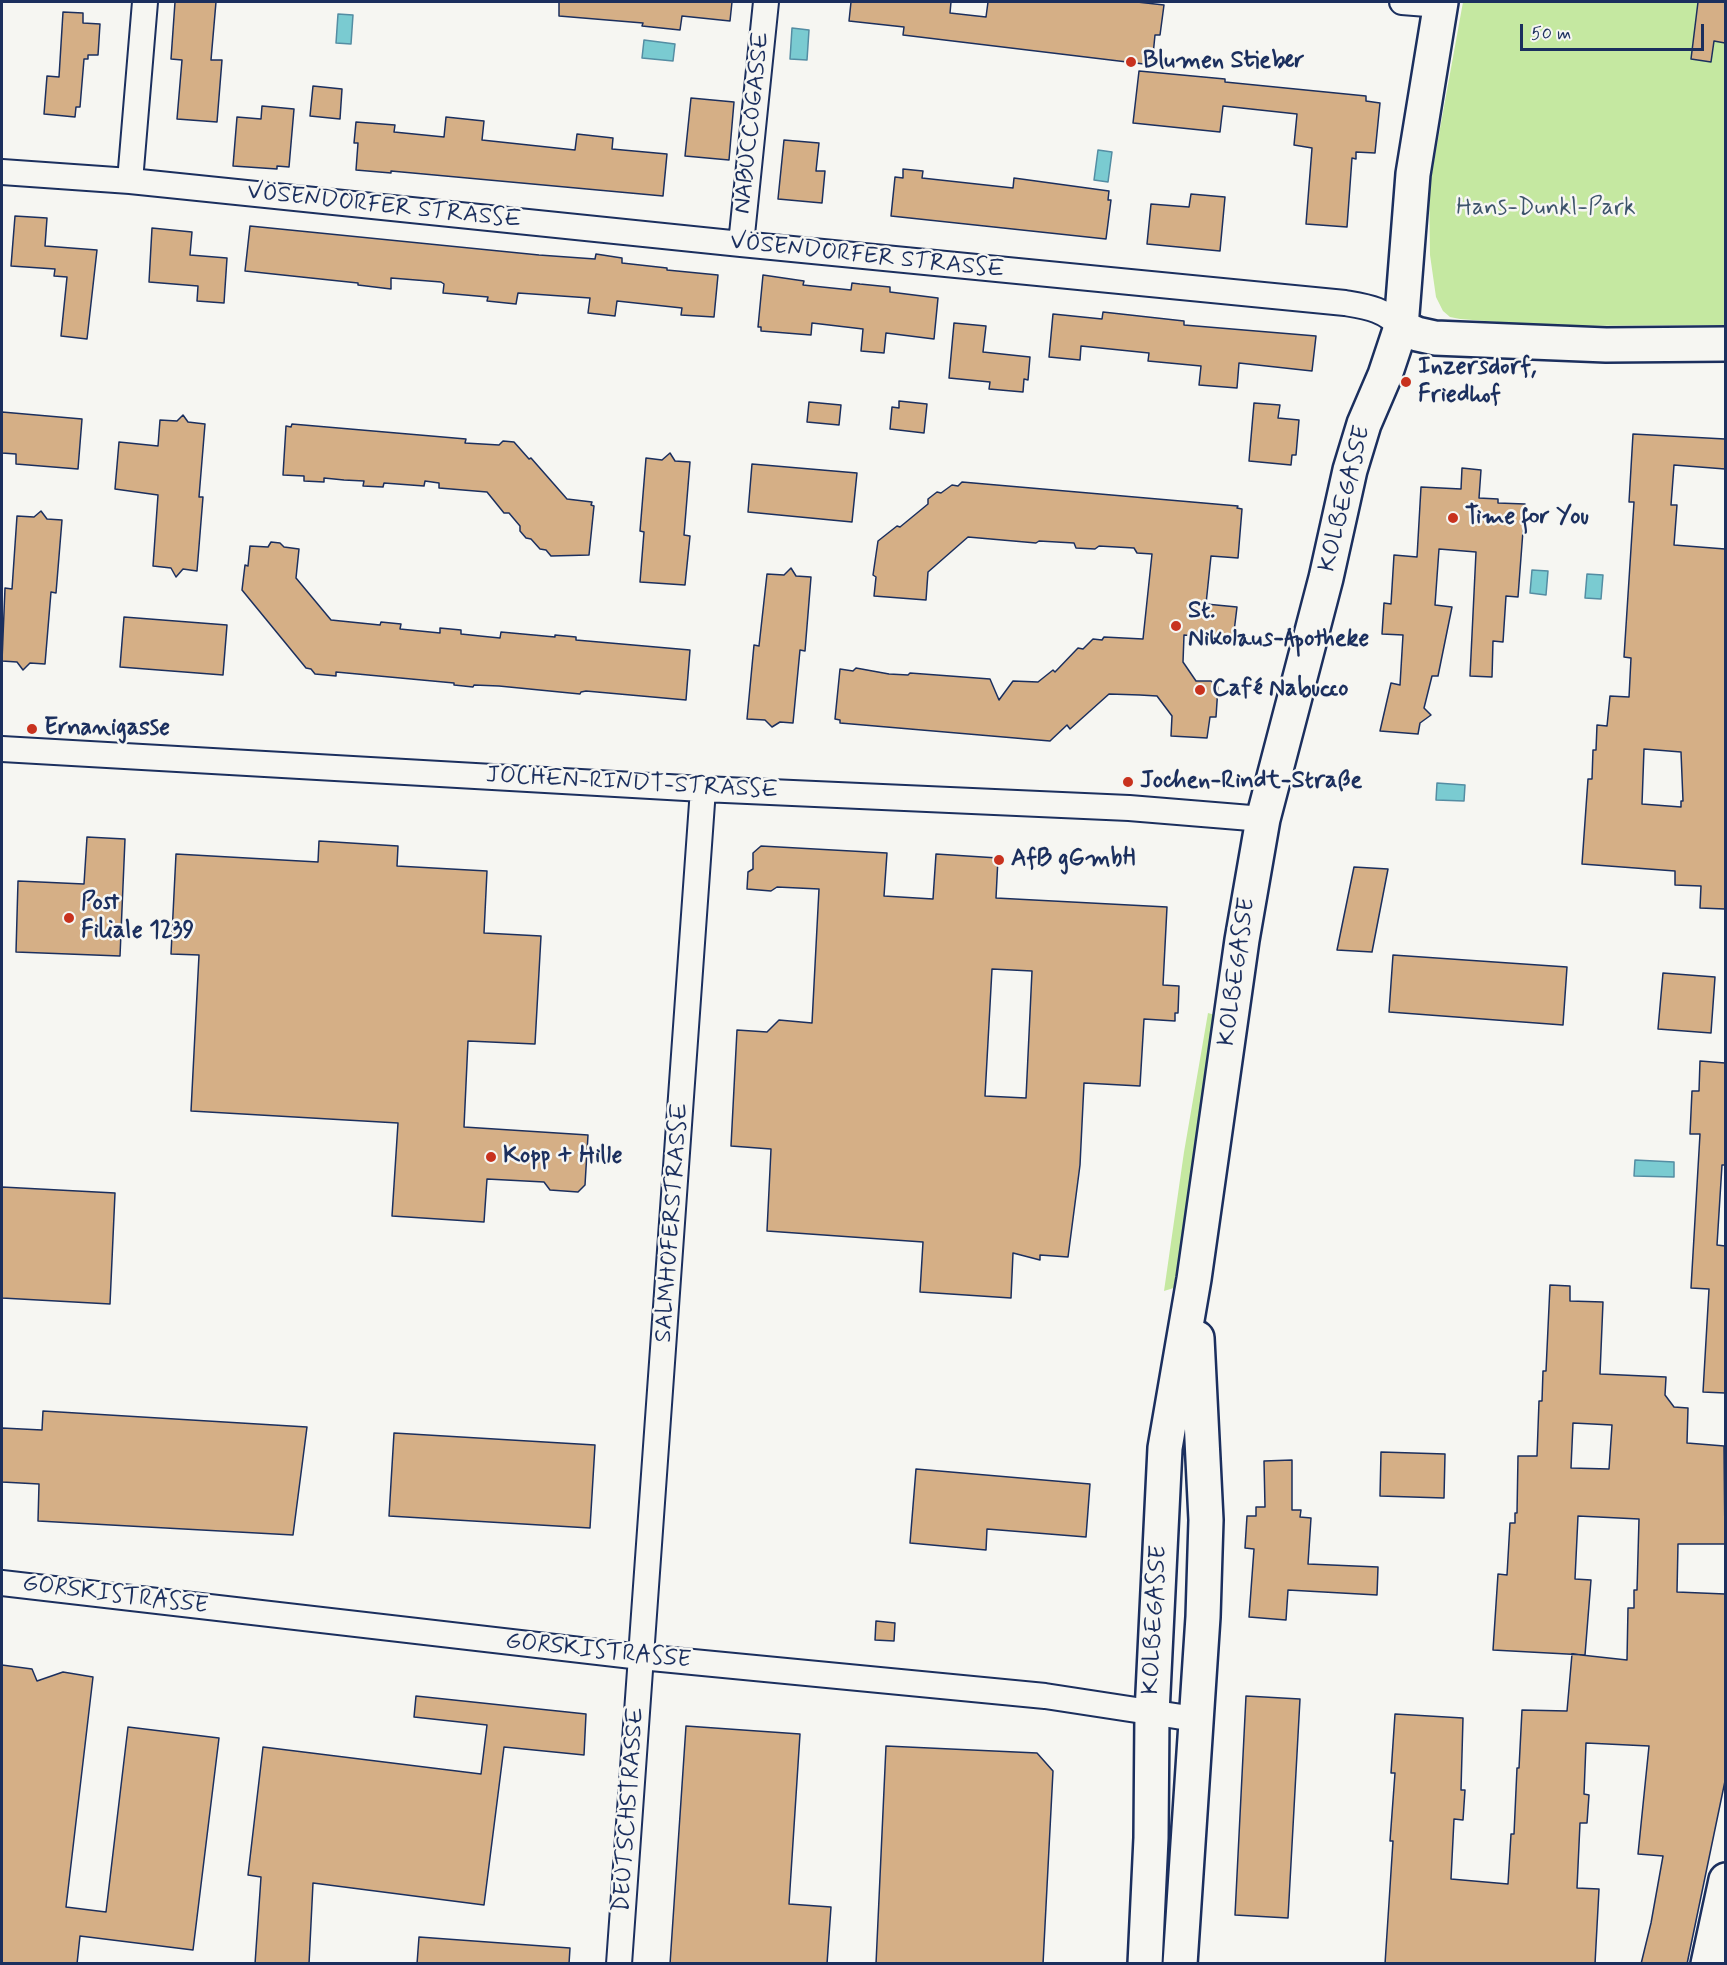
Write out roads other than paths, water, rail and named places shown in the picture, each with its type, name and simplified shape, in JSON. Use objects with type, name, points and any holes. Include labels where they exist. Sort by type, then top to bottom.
[{"type":"main road","name":"KOLBEGASSE","points":[[1145,1964],[1151,1838],[1152,1713],[1165,1448],[1194,1279],[1242,940],[1263,819],[1326,578],[1350,470],[1364,424],[1385,375],[1401,327],[1413,174],[1440,3]]},
{"type":"main road","name":"VÖSENDORFER STRASSE","points":[[1401,327],[1435,338],[1606,345],[1725,344]]},
{"type":"main road","name":"KOLBEGASSE","points":[[1180,1964],[1203,1617],[1206,1520],[1194,1279]]},
{"type":"main road","points":[[1708,1964],[1725,1880]]},
{"type":"street","points":[[130,181],[145,2]]},
{"type":"street","name":"NABUCCOGASSE","points":[[741,244],[766,2]]},
{"type":"street","points":[[1402,2],[1440,3]]},
{"type":"street","name":"VÖSENDORFER STRASSE","points":[[2,172],[130,181],[1345,303],[1372,307],[1391,317],[1401,327]]},
{"type":"street","name":"JOCHEN-RINDT-STRASSE","points":[[2,749],[703,789],[1129,808],[1263,819]]},
{"type":"street","name":"SALMHOFERSTRASSE","points":[[641,1657],[703,789]]},
{"type":"street","name":"GORSKISTRASSE","points":[[2,1583],[641,1657],[1045,1696],[1195,1719]]},
{"type":"street","name":"DEUTSCHSTRASSE","points":[[619,1964],[641,1657]]},
{"type":"water","points":[[338,14],[353,15],[351,44],[336,43]]},
{"type":"water","points":[[792,28],[809,30],[807,60],[790,59]]},
{"type":"water","points":[[644,40],[675,44],[673,61],[642,58]]},
{"type":"water","points":[[1098,150],[1112,152],[1108,182],[1094,180]]},
{"type":"water","points":[[1532,570],[1548,571],[1546,595],[1530,593]]},
{"type":"water","points":[[1587,574],[1603,575],[1601,599],[1585,598]]},
{"type":"water","points":[[1437,783],[1465,785],[1464,801],[1436,800]]},
{"type":"water","points":[[1635,1160],[1674,1162],[1674,1177],[1634,1176]]},
{"type":"place","name":"Blumen Stieber","points":[[1131,62]]},
{"type":"place","name":"Inzersdorf, Friedhof","points":[[1406,382]]},
{"type":"place","name":"Time for You","points":[[1453,518]]},
{"type":"place","name":"St. Nikolaus-Apotheke","points":[[1176,626]]},
{"type":"place","name":"Café Nabucco","points":[[1200,690]]},
{"type":"place","name":"Ernanigasse","points":[[32,729]]},
{"type":"place","name":"Jochen-Rindt-Straße","points":[[1128,782]]},
{"type":"place","name":"AfB gGmbH","points":[[999,860]]},
{"type":"place","name":"Post Filiale 1239","points":[[69,918]]},
{"type":"place","name":"Kopp + Hille","points":[[491,1157]]},
{"type":"park label","name":"Hans-Dunkl-Park","points":[[1546,209]]}]
